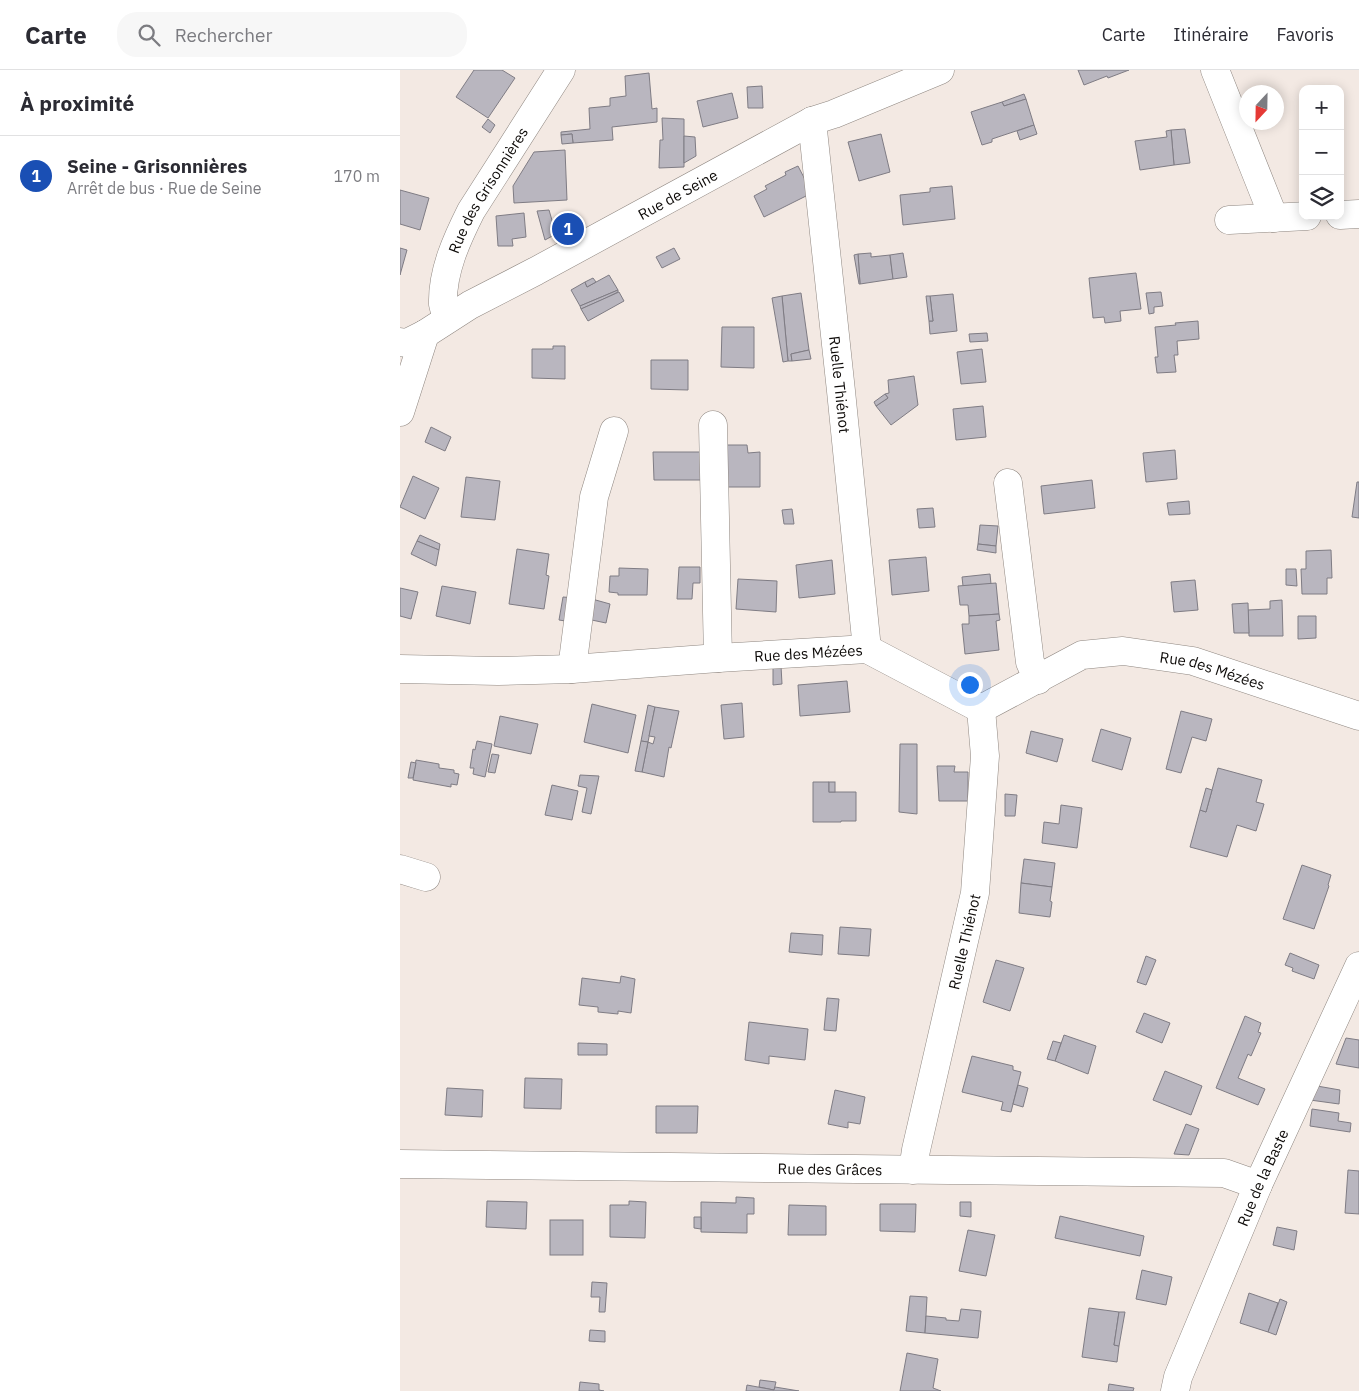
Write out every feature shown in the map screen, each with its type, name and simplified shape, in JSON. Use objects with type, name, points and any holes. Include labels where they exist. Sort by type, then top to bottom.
[{"type":"street","name":"Rue des Grisonnières","points":[[447,319],[443,305],[445,281],[451,254],[461,231],[471,211],[561,70]]},
{"type":"street","name":"Rue de Seine","points":[[412,338],[812,121],[834,114],[940,70]]},
{"type":"street","points":[[1215,70],[1274,218]]},
{"type":"street","name":"Ruelle Thiénot","points":[[812,121],[867,649]]},
{"type":"street","points":[[1344,215],[1359,214]]},
{"type":"street","points":[[1229,220],[1299,216]]},
{"type":"street","points":[[400,412],[412,338]]},
{"type":"street","points":[[713,425],[718,658]]},
{"type":"street","points":[[572,668],[594,497],[614,431]]},
{"type":"street","points":[[1008,483],[1030,662],[1038,680]]},
{"type":"street","name":"Rue des Mézées","points":[[400,669],[498,671],[572,668],[867,649],[981,710],[1082,655],[1123,651],[1194,661],[1359,716]]},
{"type":"street","name":"Ruelle Thiénot","points":[[913,1170],[975,893],[985,756],[981,710]]},
{"type":"street","points":[[400,869],[426,877]]},
{"type":"street","name":"Rue de la Baste","points":[[1175,1391],[1178,1377],[1258,1186],[1359,966]]},
{"type":"street","name":"Rue des Grâces","points":[[400,1164],[1224,1172],[1258,1186]]},
{"type":"building","points":[[474,70],[502,70],[515,78],[488,118],[456,97]]},
{"type":"building","points":[[1078,70],[1129,70],[1084,85]]},
{"type":"building","points":[[649,73],[652,109],[657,108],[657,122],[612,127],[613,140],[573,143],[572,134],[561,135],[561,132],[590,129],[589,108],[610,106],[610,98],[626,96],[625,76]]},
{"type":"building","points":[[762,86],[763,108],[748,108],[747,87]]},
{"type":"building","points":[[732,93],[738,118],[703,127],[697,101]]},
{"type":"building","points":[[1024,94],[1026,99],[1004,106],[1002,102]]},
{"type":"building","points":[[1026,99],[1034,125],[992,139],[992,142],[982,145],[971,112],[1002,102],[1004,106]]},
{"type":"building","points":[[662,118],[684,119],[684,167],[659,168],[660,140],[663,140]]},
{"type":"building","points":[[488,119],[495,125],[490,133],[482,127]]},
{"type":"building","points":[[1034,125],[1037,134],[1020,140],[1017,131]]},
{"type":"building","points":[[1185,129],[1190,163],[1174,165],[1171,130]]},
{"type":"building","points":[[1171,130],[1174,165],[1140,170],[1135,141],[1167,137],[1166,131]]},
{"type":"building","points":[[572,134],[573,143],[562,144],[561,135]]},
{"type":"building","points":[[881,134],[890,172],[859,181],[848,142]]},
{"type":"building","points":[[684,136],[695,137],[696,156],[684,163]]},
{"type":"building","points":[[565,150],[567,200],[514,203],[513,186],[534,152]]},
{"type":"building","points":[[798,166],[812,193],[764,217],[754,196],[767,189],[765,186],[786,175],[785,172]]},
{"type":"building","points":[[952,186],[955,219],[903,225],[900,195],[930,192],[930,188]]},
{"type":"building","points":[[400,190],[429,198],[420,230],[400,224]]},
{"type":"building","points":[[549,210],[556,234],[545,240],[537,211]]},
{"type":"building","points":[[524,213],[526,237],[512,239],[513,246],[498,246],[496,216]]},
{"type":"building","points":[[400,248],[407,250],[400,275]]},
{"type":"building","points":[[674,248],[680,259],[662,268],[656,257]]},
{"type":"building","points":[[871,253],[871,257],[890,255],[893,279],[860,284],[858,254]]},
{"type":"building","points":[[903,253],[907,277],[893,279],[890,255]]},
{"type":"building","points":[[858,254],[860,284],[854,255]]},
{"type":"building","points":[[1136,273],[1141,309],[1120,311],[1121,321],[1105,323],[1104,317],[1093,318],[1089,278]]},
{"type":"building","points":[[609,275],[618,290],[580,306],[571,290],[585,282],[587,287]]},
{"type":"building","points":[[593,278],[596,282],[587,287],[585,282]]},
{"type":"building","points":[[618,290],[618,292],[581,309],[580,306]]},
{"type":"building","points":[[619,292],[624,301],[588,321],[581,309]]},
{"type":"building","points":[[1161,292],[1163,306],[1154,307],[1154,313],[1149,314],[1146,293]]},
{"type":"building","points":[[801,293],[809,350],[791,354],[792,361],[788,361],[782,296]]},
{"type":"building","points":[[953,294],[957,331],[930,334],[929,321],[933,321],[930,296]]},
{"type":"building","points":[[782,296],[788,361],[783,362],[772,298]]},
{"type":"building","points":[[926,296],[930,296],[933,321],[929,321]]},
{"type":"building","points":[[1198,321],[1199,339],[1177,341],[1178,355],[1174,355],[1176,372],[1157,373],[1155,357],[1158,357],[1155,327]]},
{"type":"building","points":[[722,327],[754,327],[754,368],[721,367]]},
{"type":"building","points":[[987,333],[988,341],[970,342],[969,334]]},
{"type":"building","points":[[553,346],[565,346],[565,379],[532,378],[532,349],[553,349]]},
{"type":"building","points":[[982,349],[986,382],[961,384],[957,352]]},
{"type":"building","points":[[809,350],[811,359],[792,361],[791,354]]},
{"type":"building","points":[[651,360],[688,360],[688,390],[651,389]]},
{"type":"building","points":[[914,376],[918,405],[891,425],[876,406],[888,398],[885,394],[889,393],[888,380]]},
{"type":"building","points":[[885,394],[888,398],[876,406],[874,402]]},
{"type":"building","points":[[983,406],[986,437],[956,440],[953,409]]},
{"type":"building","points":[[431,427],[451,437],[445,451],[425,442]]},
{"type":"building","points":[[726,445],[747,445],[748,453],[760,452],[760,487],[726,487]]},
{"type":"building","points":[[1175,450],[1177,479],[1146,482],[1143,453]]},
{"type":"building","points":[[653,452],[701,452],[702,480],[654,480]]},
{"type":"building","points":[[413,476],[439,488],[425,519],[400,507]]},
{"type":"building","points":[[466,477],[500,481],[495,520],[461,517]]},
{"type":"building","points":[[1092,480],[1095,508],[1044,514],[1041,486]]},
{"type":"building","points":[[1357,482],[1359,482],[1359,518],[1352,517]]},
{"type":"building","points":[[1189,501],[1190,514],[1169,515],[1167,503]]},
{"type":"building","points":[[933,508],[935,527],[919,528],[917,509]]},
{"type":"building","points":[[792,509],[794,524],[784,524],[782,510]]},
{"type":"building","points":[[980,525],[998,526],[996,546],[978,544]]},
{"type":"building","points":[[420,535],[440,544],[439,550],[417,541]]},
{"type":"building","points":[[417,541],[439,550],[436,566],[411,554]]},
{"type":"building","points":[[978,544],[996,546],[996,553],[977,550]]},
{"type":"building","points":[[517,549],[549,554],[546,575],[549,576],[544,609],[509,604]]},
{"type":"building","points":[[1331,550],[1332,578],[1327,578],[1327,594],[1302,594],[1301,569],[1306,569],[1306,551]]},
{"type":"building","points":[[926,557],[929,591],[892,595],[889,560]]},
{"type":"building","points":[[832,560],[835,594],[799,598],[796,565]]},
{"type":"building","points":[[679,567],[700,567],[700,583],[693,583],[692,599],[677,599]]},
{"type":"building","points":[[619,568],[648,569],[647,595],[618,595],[618,593],[609,592],[610,576],[619,576]]},
{"type":"building","points":[[1286,569],[1296,569],[1297,586],[1286,585]]},
{"type":"building","points":[[990,574],[991,584],[963,586],[962,577]]},
{"type":"building","points":[[738,579],[777,581],[776,612],[736,609]]},
{"type":"building","points":[[1195,580],[1198,610],[1174,612],[1171,582]]},
{"type":"building","points":[[996,583],[999,614],[969,616],[968,605],[960,605],[958,586]]},
{"type":"building","points":[[442,586],[476,592],[470,624],[436,616]]},
{"type":"building","points":[[400,588],[418,592],[411,619],[400,616]]},
{"type":"building","points":[[563,597],[575,598],[572,622],[559,620]]},
{"type":"building","points":[[592,599],[610,604],[606,623],[587,619]]},
{"type":"building","points":[[1282,600],[1283,636],[1249,636],[1248,610],[1270,609],[1270,601]]},
{"type":"building","points":[[1248,603],[1249,633],[1234,633],[1232,604]]},
{"type":"building","points":[[999,614],[1000,620],[996,621],[999,650],[965,654],[962,624],[969,624],[969,616]]},
{"type":"building","points":[[1298,616],[1316,616],[1316,638],[1298,639]]},
{"type":"building","points":[[773,666],[781,666],[782,684],[773,685]]},
{"type":"building","points":[[847,681],[850,712],[800,716],[798,685]]},
{"type":"building","points":[[742,703],[744,737],[724,739],[721,705]]},
{"type":"building","points":[[592,704],[636,715],[628,753],[584,742]]},
{"type":"building","points":[[648,705],[655,707],[648,742],[641,741]]},
{"type":"building","points":[[655,707],[679,711],[671,748],[669,747],[664,777],[642,772],[648,742],[653,744],[655,737],[649,736]]},
{"type":"building","points":[[1181,711],[1212,719],[1206,741],[1192,737],[1181,773],[1166,769]]},
{"type":"building","points":[[500,716],[538,724],[531,754],[494,746]]},
{"type":"building","points":[[1101,729],[1131,738],[1122,770],[1092,761]]},
{"type":"building","points":[[1031,731],[1063,739],[1057,762],[1026,753]]},
{"type":"building","points":[[477,741],[492,744],[485,777],[473,774],[474,768],[470,768],[473,749],[475,750]]},
{"type":"building","points":[[641,741],[648,742],[642,772],[635,771]]},
{"type":"building","points":[[900,744],[917,744],[917,814],[899,812]]},
{"type":"building","points":[[492,754],[499,755],[495,773],[488,772]]},
{"type":"building","points":[[416,760],[439,764],[439,768],[454,770],[454,773],[459,774],[457,785],[451,784],[451,787],[413,780]]},
{"type":"building","points":[[411,762],[416,763],[413,778],[408,778]]},
{"type":"building","points":[[937,766],[955,766],[954,772],[968,772],[968,801],[939,801]]},
{"type":"building","points":[[1218,768],[1262,780],[1256,802],[1264,804],[1256,831],[1237,825],[1227,857],[1190,847],[1200,810],[1206,812]]},
{"type":"building","points":[[580,775],[599,776],[591,814],[582,812],[587,788],[578,786]]},
{"type":"building","points":[[813,782],[829,782],[829,792],[856,792],[856,821],[813,822]]},
{"type":"building","points":[[829,782],[835,782],[835,792],[829,792]]},
{"type":"building","points":[[552,785],[578,791],[572,820],[545,815]]},
{"type":"building","points":[[1206,788],[1212,790],[1206,812],[1200,810]]},
{"type":"building","points":[[1005,794],[1017,795],[1015,816],[1005,816]]},
{"type":"building","points":[[1061,805],[1082,808],[1077,848],[1042,843],[1044,822],[1059,824]]},
{"type":"building","points":[[1024,859],[1055,863],[1052,887],[1021,883]]},
{"type":"building","points":[[1302,865],[1331,875],[1314,929],[1283,919]]},
{"type":"building","points":[[1021,883],[1052,887],[1050,917],[1019,913]]},
{"type":"building","points":[[840,927],[871,929],[869,956],[838,954]]},
{"type":"building","points":[[791,933],[823,935],[822,955],[789,952]]},
{"type":"building","points":[[1290,953],[1319,965],[1314,979],[1292,971],[1293,968],[1285,965]]},
{"type":"building","points":[[1146,956],[1156,960],[1146,985],[1137,982]]},
{"type":"building","points":[[996,960],[1024,968],[1010,1011],[983,1002]]},
{"type":"building","points":[[621,976],[635,979],[631,1013],[618,1011],[618,1014],[598,1012],[598,1007],[579,1005],[582,978],[620,983]]},
{"type":"building","points":[[827,998],[839,999],[836,1031],[824,1030]]},
{"type":"building","points":[[1144,1013],[1170,1023],[1162,1043],[1136,1032]]},
{"type":"building","points":[[1245,1016],[1261,1023],[1258,1032],[1261,1033],[1251,1056],[1248,1054],[1238,1078],[1265,1089],[1258,1105],[1216,1088]]},
{"type":"building","points":[[749,1022],[808,1029],[805,1060],[769,1056],[769,1064],[745,1060]]},
{"type":"building","points":[[1064,1035],[1096,1046],[1088,1074],[1055,1061]]},
{"type":"building","points":[[1346,1038],[1359,1040],[1359,1068],[1336,1064]]},
{"type":"building","points":[[1053,1041],[1061,1043],[1055,1061],[1047,1059]]},
{"type":"building","points":[[578,1043],[607,1044],[607,1055],[578,1055]]},
{"type":"building","points":[[972,1056],[1013,1066],[1013,1070],[1021,1072],[1011,1112],[1001,1110],[1003,1102],[962,1092]]},
{"type":"building","points":[[1165,1071],[1202,1086],[1191,1115],[1153,1100]]},
{"type":"building","points":[[525,1078],[562,1079],[561,1109],[524,1108]]},
{"type":"building","points":[[1018,1085],[1028,1088],[1023,1107],[1013,1104]]},
{"type":"building","points":[[1317,1086],[1340,1090],[1339,1104],[1310,1100]]},
{"type":"building","points":[[447,1088],[483,1090],[482,1117],[445,1115]]},
{"type":"building","points":[[835,1090],[865,1097],[860,1124],[848,1122],[848,1128],[828,1124]]},
{"type":"building","points":[[656,1106],[698,1106],[697,1133],[656,1133]]},
{"type":"building","points":[[1312,1109],[1339,1113],[1338,1121],[1351,1123],[1350,1132],[1310,1126]]},
{"type":"building","points":[[1186,1124],[1199,1129],[1189,1155],[1174,1154]]},
{"type":"building","points":[[1348,1170],[1359,1171],[1359,1214],[1345,1213]]},
{"type":"building","points":[[736,1197],[754,1198],[754,1214],[747,1214],[747,1233],[701,1232],[701,1202],[736,1203]]},
{"type":"building","points":[[487,1201],[527,1202],[526,1229],[486,1227]]},
{"type":"building","points":[[629,1201],[646,1202],[645,1238],[610,1237],[610,1205],[629,1205]]},
{"type":"building","points":[[960,1202],[971,1202],[971,1217],[960,1216]]},
{"type":"building","points":[[880,1204],[916,1204],[915,1232],[880,1231]]},
{"type":"building","points":[[789,1205],[826,1206],[826,1235],[788,1235]]},
{"type":"building","points":[[1060,1216],[1144,1236],[1140,1256],[1055,1238]]},
{"type":"building","points":[[694,1217],[701,1217],[701,1229],[694,1228]]},
{"type":"building","points":[[550,1220],[583,1220],[583,1255],[550,1255]]},
{"type":"building","points":[[1277,1227],[1297,1231],[1294,1250],[1273,1245]]},
{"type":"building","points":[[968,1230],[995,1235],[986,1276],[959,1271]]},
{"type":"building","points":[[1142,1270],[1172,1277],[1166,1305],[1136,1299]]},
{"type":"building","points":[[592,1282],[607,1283],[605,1312],[599,1312],[600,1297],[591,1297]]},
{"type":"building","points":[[1249,1293],[1278,1303],[1268,1332],[1240,1323]]},
{"type":"building","points":[[910,1296],[927,1297],[925,1333],[906,1331]]},
{"type":"building","points":[[1280,1299],[1287,1302],[1276,1335],[1268,1332]]},
{"type":"building","points":[[1089,1308],[1119,1312],[1114,1345],[1119,1346],[1117,1362],[1082,1357]]},
{"type":"building","points":[[961,1309],[981,1311],[978,1338],[925,1333],[926,1316],[959,1321]]},
{"type":"building","points":[[1119,1312],[1125,1312],[1119,1346],[1114,1345]]},
{"type":"building","points":[[590,1330],[605,1331],[605,1342],[589,1341]]},
{"type":"building","points":[[907,1353],[938,1359],[933,1388],[941,1391],[900,1391]]},
{"type":"building","points":[[760,1380],[776,1382],[774,1390],[759,1387]]},
{"type":"building","points":[[580,1382],[599,1384],[599,1390],[604,1391],[579,1391]]},
{"type":"building","points":[[1109,1384],[1134,1388],[1133,1391],[1108,1391]]},
{"type":"building","points":[[747,1385],[774,1390],[775,1387],[799,1391],[746,1391]]},
{"type":"place","name":"Seine - Grisonnières","points":[[568,229]]}]
